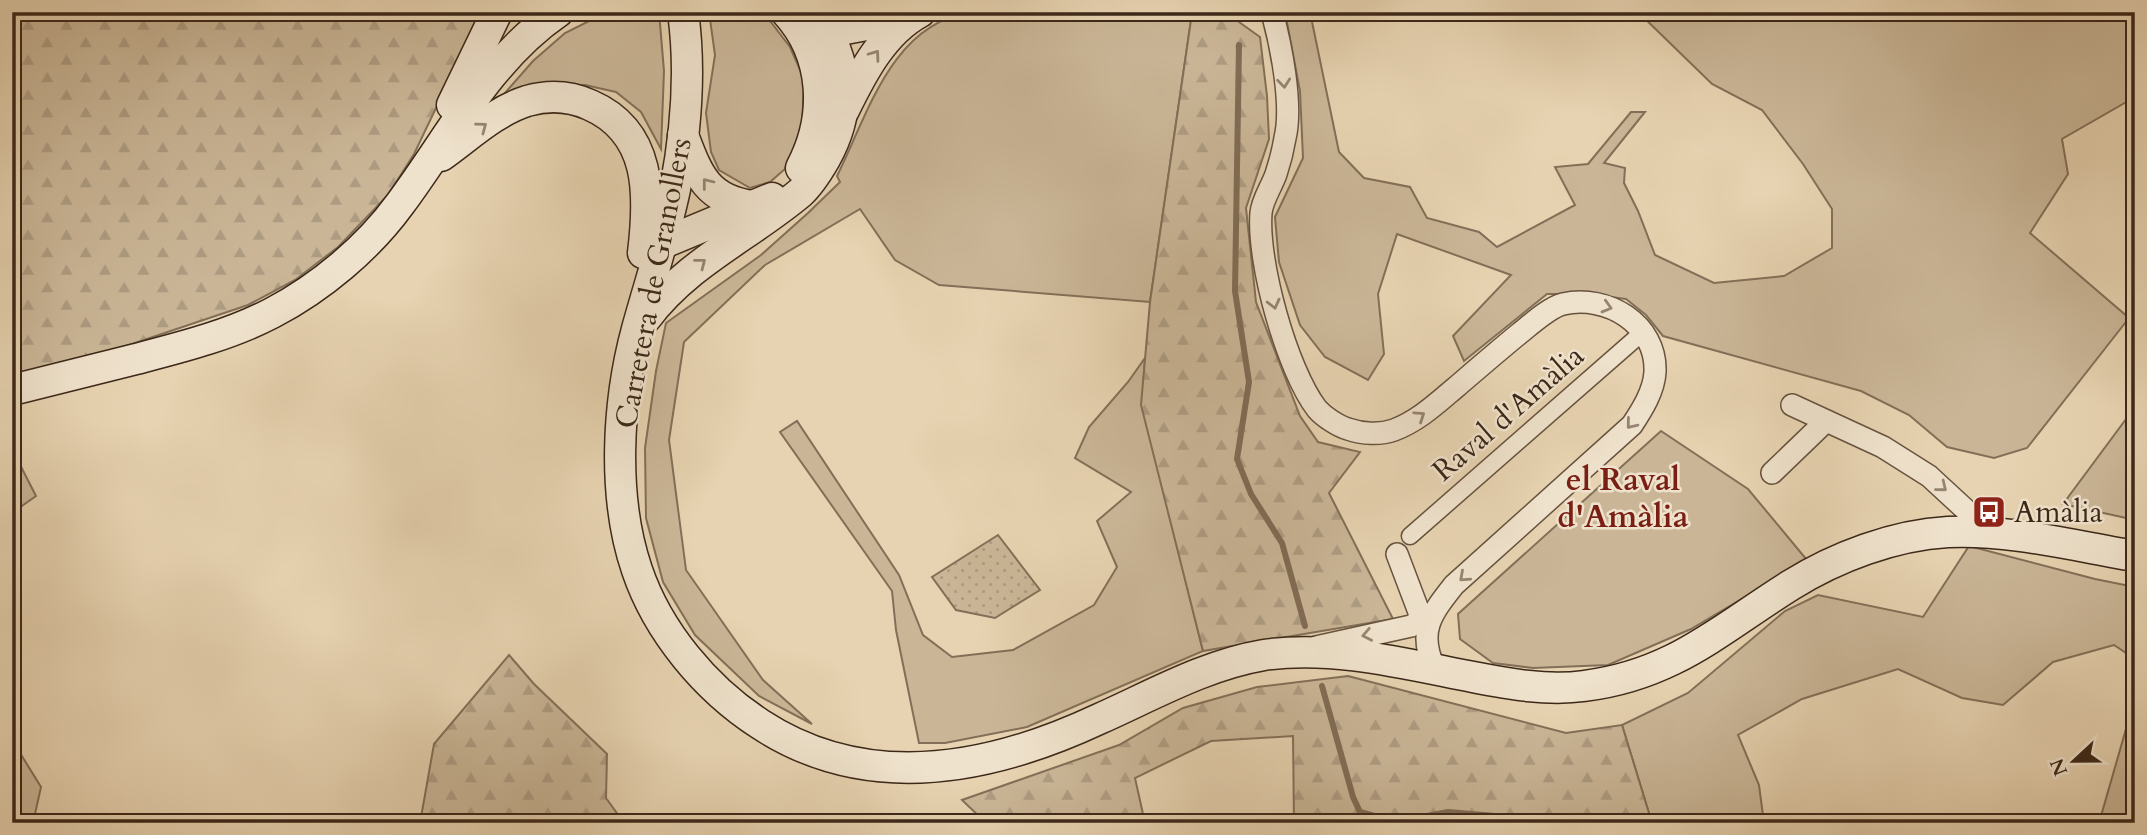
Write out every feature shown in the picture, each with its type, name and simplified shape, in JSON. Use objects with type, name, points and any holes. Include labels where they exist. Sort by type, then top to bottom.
[{"type":"main road","points":[[429,162],[458,92],[497,12]]},
{"type":"main road","points":[[12,390],[221,335],[270,314],[310,289],[366,243],[400,205],[470,101],[514,48],[558,12]]},
{"type":"main road","name":"Carretera de Granollers","points":[[683,12],[687,68],[683,135],[675,188],[650,290],[637,330],[622,415],[621,456],[629,541],[638,574],[653,607],[674,642],[705,680],[747,716],[796,744],[828,756],[889,768],[930,768],[961,764],[1024,749],[1063,735],[1210,669],[1262,656],[1294,652],[1356,656],[1493,681],[1547,687],[1565,688],[1615,681],[1673,661],[1725,631],[1794,583],[1853,555],[1944,532],[1976,532],[2135,556]]},
{"type":"main road","points":[[786,12],[805,38],[813,56],[819,81],[820,104],[816,131]]},
{"type":"main road","points":[[799,12],[810,23],[831,19],[916,15]]},
{"type":"main road","points":[[637,330],[662,298],[685,276],[802,191],[820,168],[836,139],[844,110],[873,58],[891,34],[916,15]]},
{"type":"main road","points":[[661,244],[770,200],[792,183],[806,158],[825,107],[830,85],[825,50],[831,19]]},
{"type":"main road","points":[[831,19],[840,65],[844,110]]},
{"type":"main road","points":[[429,162],[503,111],[544,97],[563,97],[583,102],[603,110],[621,124],[642,162],[646,183],[647,220],[637,330]]},
{"type":"main road","points":[[683,135],[705,184],[729,201],[753,206]]},
{"type":"street","points":[[1271,13],[1280,41],[1286,95],[1286,134],[1276,173],[1261,210],[1261,242],[1278,319],[1298,374],[1318,410],[1342,428],[1362,434],[1392,431],[1419,418],[1533,322],[1562,304],[1597,303],[1622,311],[1643,332],[1652,354],[1655,373],[1647,400],[1632,425],[1454,585],[1427,617],[1411,626],[1294,652]]},
{"type":"street","name":"Raval d'Amàlia","points":[[1410,536],[1643,332]]},
{"type":"street","points":[[1792,405],[1895,454],[1929,476],[1967,510],[1976,532]]},
{"type":"street","points":[[1772,473],[1826,421]]},
{"type":"street","points":[[1397,554],[1427,617],[1429,656],[1435,669]]},
{"type":"green space","points":[[12,12],[482,12],[414,154],[388,195],[338,247],[295,280],[248,305],[117,349],[12,377]]},
{"type":"green space","points":[[607,12],[659,12],[664,71],[661,149],[641,112],[616,92],[585,85],[540,84],[498,101],[533,61],[565,33]]},
{"type":"green space","points":[[709,12],[759,12],[767,17],[790,47],[804,79],[802,128],[785,169],[770,182],[750,188],[719,170],[711,152],[706,113],[715,55]]},
{"type":"green space","points":[[970,12],[1036,12],[1191,20],[1150,302],[939,285],[895,260],[860,209],[765,265],[684,342],[669,440],[686,570],[763,680],[812,724],[759,696],[695,635],[663,582],[646,518],[645,448],[666,323],[761,255],[840,182],[837,176],[872,100],[901,53],[920,34],[943,20]]},
{"type":"green space","points":[[1285,12],[1310,12],[1339,152],[1364,178],[1410,187],[1427,218],[1479,232],[1497,247],[1575,205],[1555,167],[1588,164],[1631,112],[1645,112],[1604,163],[1625,168],[1624,183],[1655,255],[1714,283],[1784,276],[1832,248],[1832,209],[1803,164],[1762,110],[1712,84],[1638,12],[2135,12],[2135,97],[2062,139],[2068,174],[2030,233],[2129,318],[2027,448],[1994,458],[1947,447],[1909,415],[1861,391],[1663,336],[1646,315],[1626,299],[1587,294],[1547,294],[1464,361],[1453,336],[1511,275],[1397,234],[1378,294],[1384,354],[1368,380],[1325,357],[1300,325],[1279,262],[1275,217],[1303,158],[1300,91]]},
{"type":"green space","points":[[1232,17],[1260,37],[1267,96],[1269,139],[1246,208],[1256,302],[1300,416],[1318,442],[1360,452],[1329,493],[1393,619],[1203,651],[1141,405],[1150,302],[1191,20]]},
{"type":"green space","points":[[1145,358],[1142,405],[1203,651],[1027,727],[945,743],[919,743],[896,630],[892,591],[780,432],[797,421],[899,575],[923,635],[952,657],[1013,650],[1094,605],[1117,567],[1097,521],[1131,492],[1075,458],[1089,427]]},
{"type":"green space","points":[[2135,407],[2135,520],[2063,504]]},
{"type":"green space","points":[[1661,431],[1748,489],[1807,560],[1691,629],[1608,665],[1533,668],[1493,663],[1460,639],[1458,614]]},
{"type":"green space","points":[[12,449],[36,496],[12,513]]},
{"type":"green space","points":[[998,535],[1040,590],[995,618],[956,610],[932,577]]},
{"type":"green space","points":[[1969,546],[2135,587],[2135,659],[2114,645],[2053,662],[2003,705],[1962,698],[1898,669],[1802,699],[1738,735],[1759,785],[1764,823],[1652,823],[1622,725],[1688,693],[1785,611],[1818,595],[1923,617]]},
{"type":"green space","points":[[509,655],[534,684],[607,754],[606,798],[624,823],[420,823],[434,744]]},
{"type":"green space","points":[[1348,676],[1566,733],[1622,725],[1652,823],[1294,823],[1293,736],[1211,741],[1135,778],[1145,823],[986,823],[962,800],[1119,745],[1183,708],[1257,687]]},
{"type":"green space","points":[[2135,718],[2135,823],[2099,823],[2128,722]]},
{"type":"green space","points":[[12,740],[41,787],[33,823],[12,823]]},
{"type":"waterway","points":[[1239,45],[1235,291],[1249,382],[1237,459],[1251,494],[1282,543],[1305,626]]},
{"type":"waterway","points":[[1322,686],[1353,797],[1360,812],[1396,822],[1448,812],[1507,817],[1513,823]]},
{"type":"place","name":"Amàlia","points":[[1989,512]]},
{"type":"district","name":"el Raval d'Amàlia","points":[[1623,498]]}]
